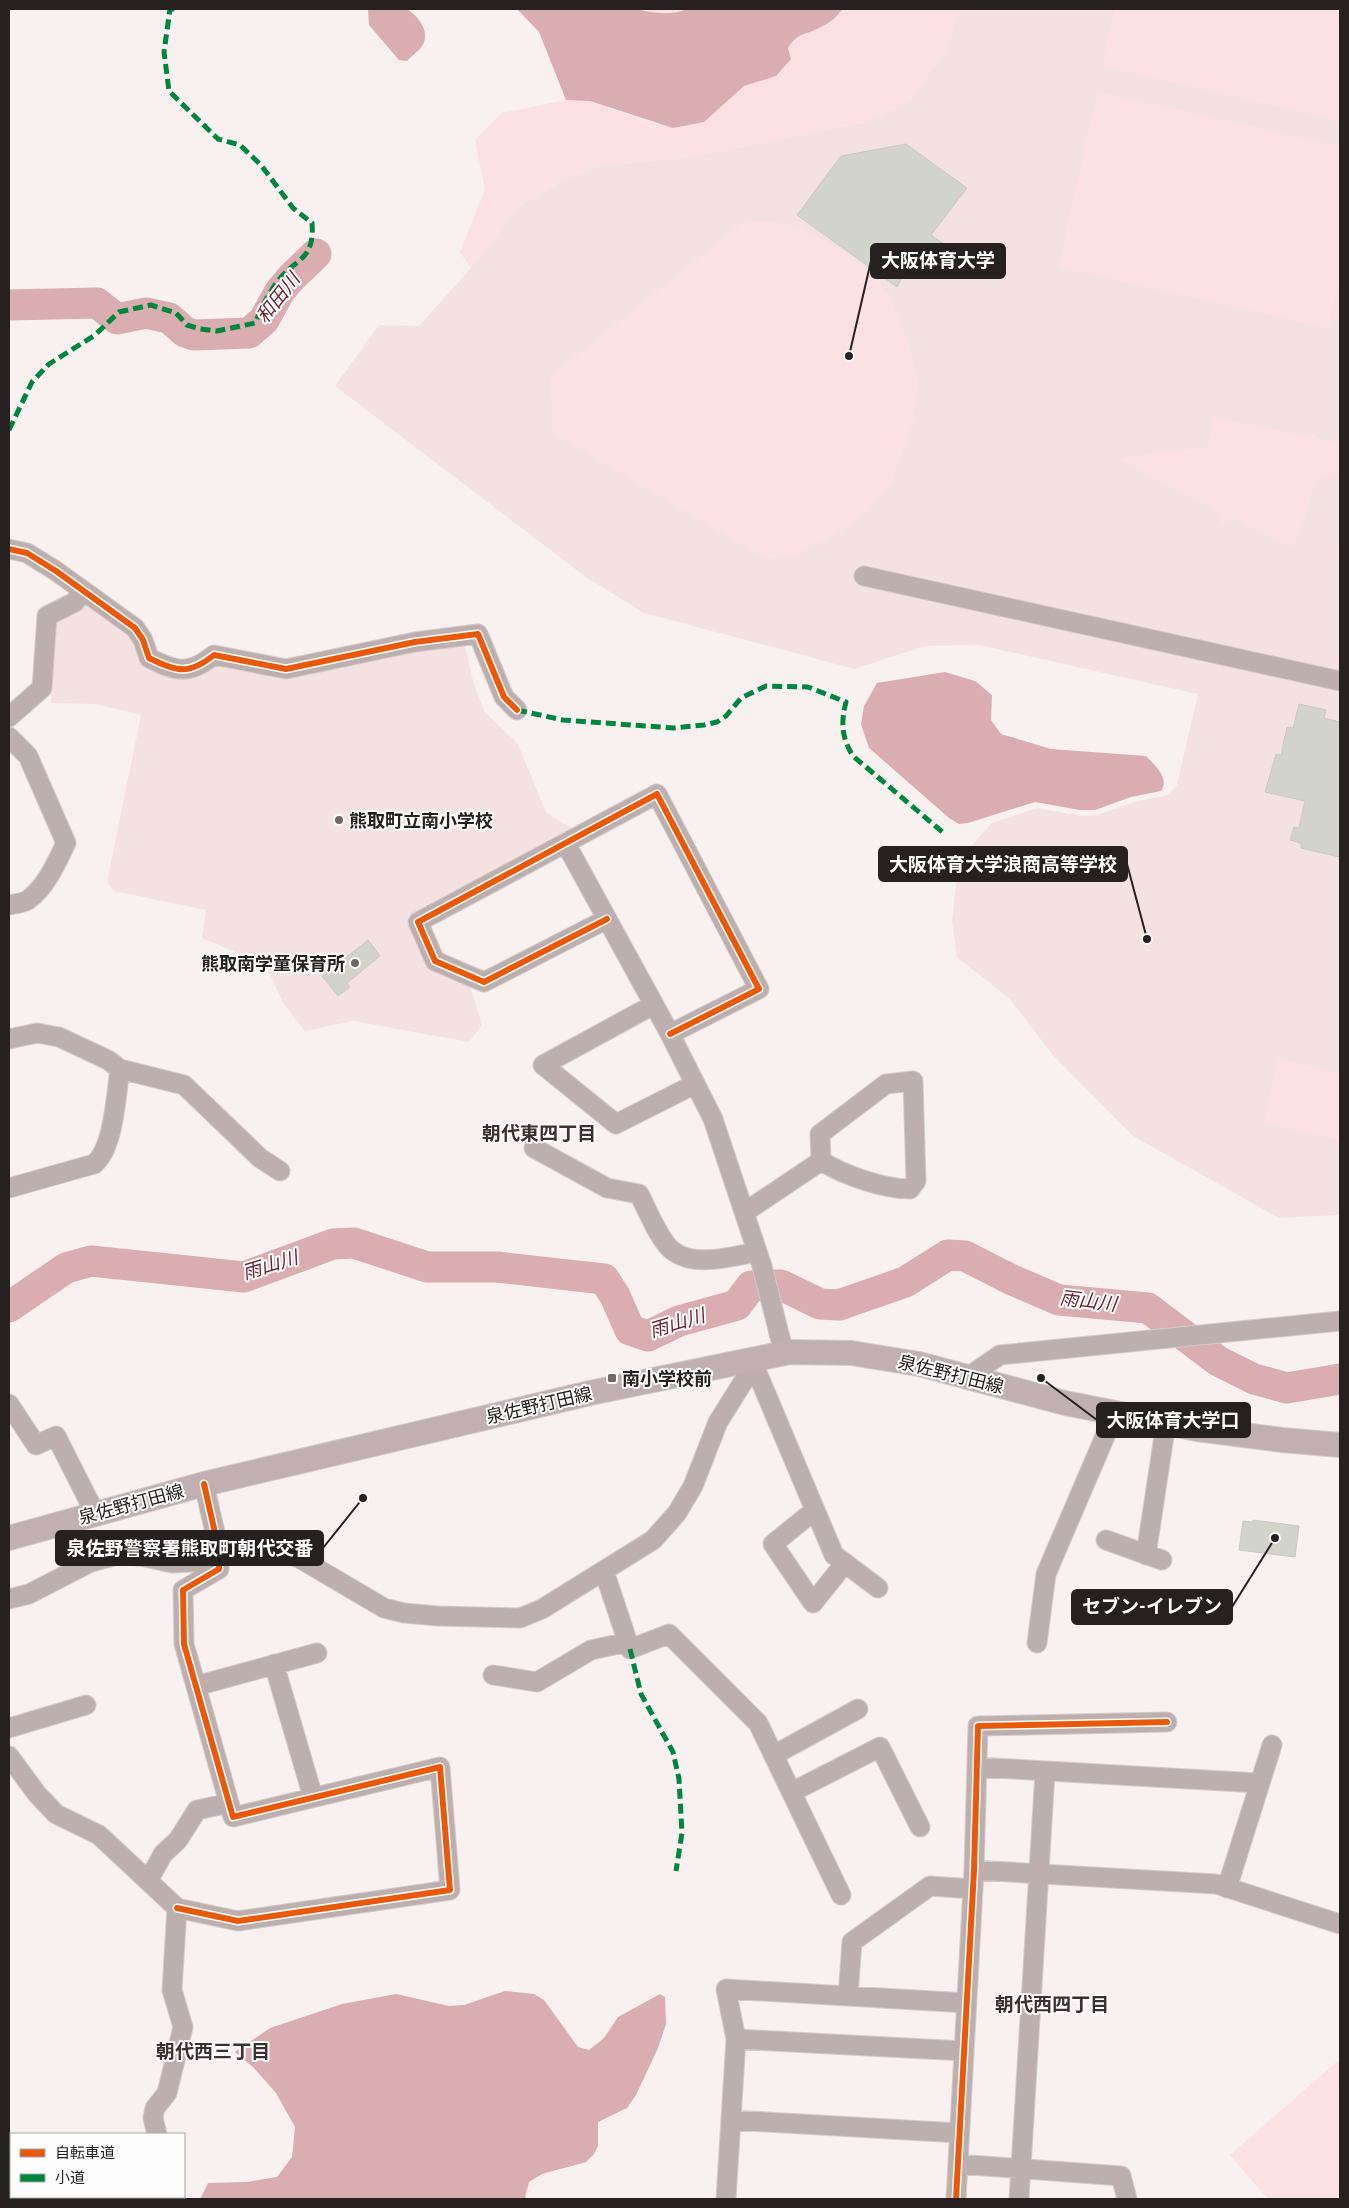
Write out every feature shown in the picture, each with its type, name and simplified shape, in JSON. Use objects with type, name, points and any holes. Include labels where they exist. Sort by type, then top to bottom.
[{"type":"main road","name":"泉佐野打田線","points":[[9,1538],[204,1484],[590,1393],[784,1353],[851,1353],[919,1364],[1065,1403],[1166,1423],[1282,1440],[1340,1445]]},
{"type":"street","points":[[9,549],[26,553],[135,628],[143,640],[149,658],[162,664],[186,670],[201,665],[214,655],[286,669],[415,642],[478,634],[504,696],[517,710]]},
{"type":"street","points":[[864,576],[1340,681]]},
{"type":"street","points":[[9,717],[42,688],[47,616],[75,602],[82,590]]},
{"type":"street","points":[[9,737],[28,756],[66,843],[58,860],[40,888],[27,901],[9,905]]},
{"type":"street","points":[[606,919],[484,982],[435,961],[418,922],[657,794],[759,989],[670,1034]]},
{"type":"street","points":[[566,844],[670,1034],[713,1119],[760,1259],[774,1307],[784,1353]]},
{"type":"street","points":[[653,1005],[543,1064],[616,1124],[695,1084]]},
{"type":"street","points":[[9,1039],[37,1033],[59,1038],[108,1060],[120,1069],[184,1085],[260,1158],[280,1171]]},
{"type":"street","points":[[9,1188],[94,1164],[102,1158],[113,1115],[120,1069]]},
{"type":"street","points":[[913,1081],[916,1181],[910,1189],[895,1189],[834,1169],[821,1161],[820,1134],[886,1084],[913,1081]]},
{"type":"street","points":[[534,1148],[607,1188],[639,1194],[665,1242],[673,1251],[687,1258],[703,1260],[760,1259]]},
{"type":"street","points":[[745,1212],[821,1161]]},
{"type":"street","points":[[968,1377],[1000,1355],[1340,1321]]},
{"type":"street","points":[[754,1360],[834,1555],[878,1588]]},
{"type":"street","points":[[9,1599],[29,1594],[91,1562],[117,1555],[140,1556],[172,1563],[192,1562],[220,1556],[241,1548],[276,1550],[299,1558],[384,1608],[404,1613],[438,1616],[520,1618],[542,1609],[653,1540],[677,1513],[693,1486],[718,1422],[745,1379],[754,1360]]},
{"type":"street","points":[[9,1404],[36,1445],[56,1436],[96,1513]]},
{"type":"street","points":[[1038,1643],[1046,1574],[1115,1413]]},
{"type":"street","points":[[1106,1540],[1154,1558],[1166,1423]]},
{"type":"street","points":[[9,1756],[37,1794],[56,1814],[100,1835],[177,1908],[238,1921],[450,1890],[440,1767],[233,1817],[184,1644],[183,1590],[219,1569],[220,1556],[204,1484]]},
{"type":"street","points":[[816,1510],[772,1544],[813,1603],[845,1563]]},
{"type":"street","points":[[604,1571],[630,1649],[669,1634],[758,1723],[841,1895]]},
{"type":"street","points":[[493,1675],[537,1682],[591,1650],[628,1642]]},
{"type":"street","points":[[196,1686],[317,1653]]},
{"type":"street","points":[[274,1664],[313,1797]]},
{"type":"street","points":[[9,1728],[86,1705]]},
{"type":"street","points":[[774,1755],[858,1709]]},
{"type":"street","points":[[956,2199],[974,1879],[978,1726],[1167,1722]]},
{"type":"street","points":[[1227,1888],[1272,1745]]},
{"type":"street","points":[[792,1792],[880,1747],[920,1827]]},
{"type":"street","points":[[977,1767],[1259,1783]]},
{"type":"street","points":[[1019,2199],[1045,1772]]},
{"type":"street","points":[[148,1881],[163,1854],[178,1840],[198,1810],[229,1803]]},
{"type":"street","points":[[848,1996],[852,1942],[863,1924],[930,1886],[974,1879],[1038,1874],[1216,1884],[1340,1924]]},
{"type":"street","points":[[157,2133],[152,2118],[155,2108],[167,2093],[183,2027],[172,1990],[177,1908]]},
{"type":"street","points":[[726,2199],[736,2039],[726,1989],[967,2003]]},
{"type":"street","points":[[736,2039],[964,2051]]},
{"type":"street","points":[[731,2120],[960,2133]]},
{"type":"street","points":[[958,2164],[1121,2176],[1127,2199]]},
{"type":"shaded area","points":[[368,9],[407,9],[416,16],[422,25],[425,35],[422,46],[407,61],[399,60],[369,25]]},
{"type":"shaded area","points":[[517,9],[637,9],[663,13],[688,9],[843,9],[827,23],[803,34],[792,43],[788,48],[791,59],[776,76],[744,86],[704,122],[673,128],[590,101],[566,100],[539,32]]},
{"type":"shaded area","points":[[637,9],[688,9],[663,13]]},
{"type":"shaded area","points":[[843,9],[960,9],[945,51],[910,101],[865,122],[693,157],[599,165],[562,181],[517,208],[471,268],[460,252],[485,189],[475,140],[502,113],[566,100],[590,101],[658,125],[731,96],[744,86],[776,76],[795,37],[821,27]]},
{"type":"shaded area","points":[[960,9],[1340,9],[1340,1215],[1279,1218],[1133,1136],[1052,1054],[1010,999],[957,957],[952,921],[957,878],[971,846],[992,823],[1038,808],[1081,816],[1097,815],[1134,802],[1168,795],[1177,785],[1198,694],[979,645],[925,646],[855,669],[644,613],[586,577],[335,386],[379,325],[419,326],[471,268],[517,208],[562,181],[599,165],[693,157],[865,122],[910,101],[945,51]]},
{"type":"shaded area","points":[[1115,9],[1340,9],[1340,121],[1102,66]]},
{"type":"shaded area","points":[[1098,92],[1340,146],[1340,275],[1328,328],[1058,267]]},
{"type":"shaded area","points":[[745,221],[777,222],[802,229],[846,252],[870,273],[888,294],[905,333],[918,381],[913,421],[892,482],[867,513],[838,533],[794,556],[766,559],[553,433],[550,377]]},
{"type":"shaded area","points":[[1213,417],[1305,436],[1316,434],[1316,438],[1340,443],[1340,471],[1314,482],[1306,516],[1293,548],[1235,518],[1222,524],[1215,509],[1115,458],[1208,447]]},
{"type":"shaded area","points":[[1340,532],[1340,562],[1336,562],[1337,544]]},
{"type":"shaded area","name":"熊取町立南小学校","points":[[85,604],[130,631],[141,646],[146,668],[167,673],[218,662],[284,674],[464,642],[474,685],[485,712],[518,744],[546,812],[573,829],[407,917],[427,966],[471,988],[482,1025],[469,1042],[353,1021],[305,1031],[283,1003],[266,965],[202,938],[206,910],[114,891],[107,882],[141,715],[96,704],[51,703],[54,623]]},
{"type":"shaded area","points":[[945,672],[975,681],[992,695],[991,720],[1001,734],[1051,749],[1146,756],[1163,777],[1164,782],[1161,791],[1131,797],[1095,810],[1080,810],[1035,802],[968,823],[959,824],[949,818],[869,748],[861,724],[864,706],[877,683]]},
{"type":"shaded area","points":[[1278,1059],[1340,1073],[1340,1140],[1264,1123]]},
{"type":"shaded area","points":[[505,1991],[534,1994],[544,2000],[578,2047],[589,2050],[604,2038],[618,2017],[660,1994],[665,1997],[666,2024],[658,2048],[636,2095],[627,2108],[598,2122],[598,2146],[594,2154],[586,2162],[542,2174],[529,2182],[525,2197],[527,2199],[200,2199],[208,2183],[247,2182],[277,2177],[292,2157],[295,2127],[276,2093],[254,2068],[235,2052],[270,2028],[342,2004],[396,1994],[449,2006],[464,2005]]},
{"type":"shaded area","points":[[1340,2059],[1340,2199],[1268,2199],[1230,2155]]},
{"type":"building","points":[[906,144],[967,188],[931,235],[944,244],[921,275],[908,266],[897,287],[797,215],[841,156]]},
{"type":"building","points":[[1299,704],[1326,710],[1324,718],[1340,722],[1340,857],[1301,848],[1301,843],[1290,840],[1294,827],[1299,828],[1305,801],[1265,792],[1276,754],[1281,755],[1287,727],[1293,728]]},
{"type":"building","name":"熊取南学童保育所","points":[[368,940],[380,956],[347,983],[350,987],[338,996],[322,976]]},
{"type":"building","points":[[1253,1520],[1299,1526],[1295,1557],[1239,1550],[1243,1521],[1253,1522]]},
{"type":"waterway","name":"和田川","points":[[9,305],[97,303],[117,319],[146,313],[169,318],[185,332],[194,335],[249,333],[264,320],[280,291],[316,254]]},
{"type":"waterway","name":"雨山川","points":[[9,1307],[66,1268],[91,1261],[244,1277],[333,1244],[354,1243],[427,1267],[497,1267],[604,1279],[615,1296],[630,1330],[648,1336],[679,1321],[737,1305],[751,1286],[781,1285],[820,1304],[839,1305],[905,1282],[948,1255],[965,1256],[1010,1279],[1059,1300],[1148,1308],[1218,1361],[1254,1379],[1287,1388],[1340,1379]]},
{"type":"marked path","points":[[9,430],[32,382],[49,364],[95,335],[119,312],[151,305],[176,313],[187,325],[217,331],[255,323],[277,282],[303,257],[310,245],[312,223],[293,208],[261,165],[240,145],[218,139],[169,91],[164,52],[170,9],[177,9]]},
{"type":"marked path","points":[[517,710],[563,720],[674,728],[717,722],[726,716],[741,698],[766,686],[808,687],[846,702],[843,729],[846,742],[853,756],[946,835]]},
{"type":"marked path","points":[[630,1649],[641,1694],[673,1752],[679,1779],[682,1833],[676,1871]]},
{"type":"cycle path","points":[[9,549],[27,553],[56,571],[135,628],[143,640],[149,658],[167,666],[183,669],[190,668],[197,666],[214,655],[286,669],[415,642],[478,634],[504,697],[517,710]]},
{"type":"cycle path","points":[[607,919],[484,982],[435,961],[418,922],[657,794],[759,989],[670,1034]]},
{"type":"cycle path","points":[[177,1908],[238,1921],[450,1890],[440,1767],[233,1817],[184,1644],[183,1590],[219,1569],[220,1555],[204,1484]]},
{"type":"cycle path","points":[[956,2199],[974,1870],[978,1726],[1167,1722]]},
{"type":"place","name":"大阪体育大学","points":[[849,356]]},
{"type":"place","name":"熊取町立南小学校","points":[[339,820]]},
{"type":"place","name":"大阪体育大学浪商高等学校","points":[[1147,939]]},
{"type":"place","name":"熊取南学童保育所","points":[[355,963]]},
{"type":"place","name":"南小学校前","points":[[612,1378]]},
{"type":"place","name":"大阪体育大学口","points":[[1041,1378]]},
{"type":"place","name":"泉佐野警察署熊取町朝代交番","points":[[363,1498]]},
{"type":"place","name":"セブン-イレブン","points":[[1275,1538]]},
{"type":"district","name":"朝代東四丁目","points":[[539,1133]]},
{"type":"district","name":"朝代西四丁目","points":[[1052,2004]]},
{"type":"district","name":"朝代西三丁目","points":[[213,2051]]}]
